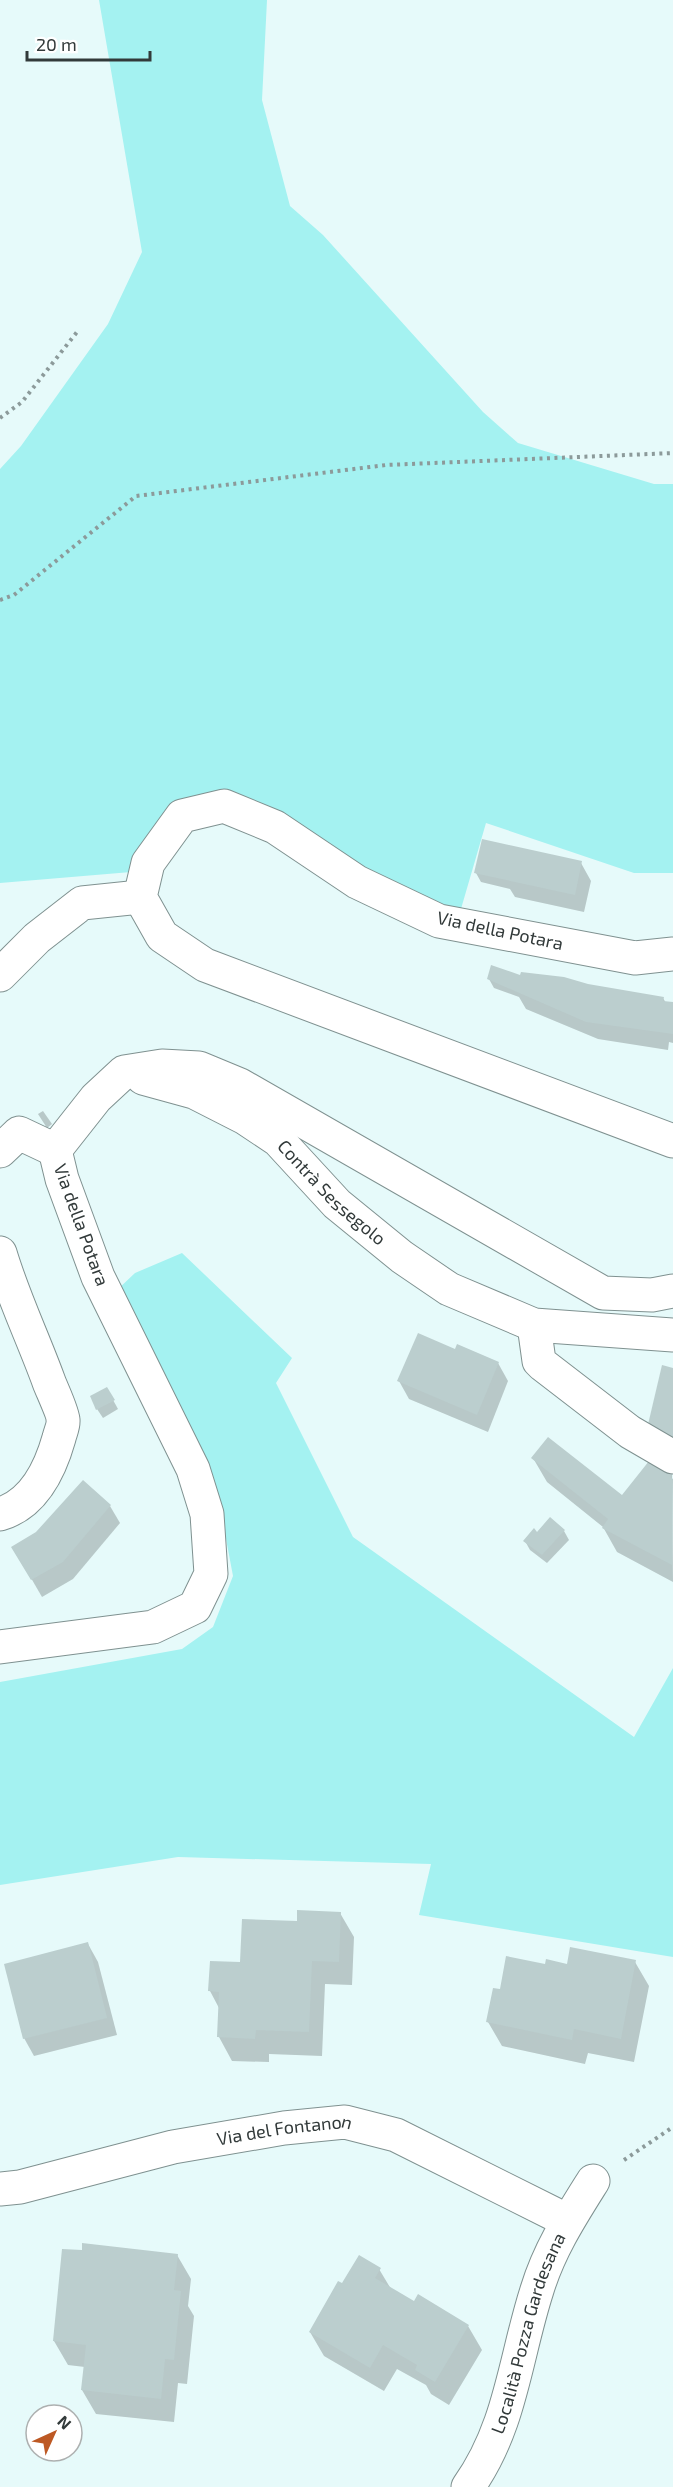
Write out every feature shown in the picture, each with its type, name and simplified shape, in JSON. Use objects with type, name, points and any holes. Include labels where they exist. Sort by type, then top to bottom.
[{"type":"street","name":"Via della Potara","points":[[140,897],[148,862],[182,816],[224,806],[274,827],[357,882],[439,921],[635,958],[673,954]]},
{"type":"street","points":[[0,975],[37,938],[82,903],[140,897],[162,936],[205,964],[673,1141]]},
{"type":"street","points":[[124,1072],[162,1065],[199,1068],[240,1085],[603,1293],[652,1295],[673,1290]]},
{"type":"street","name":"Via della Potara","points":[[0,1647],[153,1627],[195,1607],[211,1574],[207,1514],[193,1469],[98,1277],[62,1179],[55,1150],[90,1106],[124,1072]]},
{"type":"street","name":"Contrà Sessegolo","points":[[124,1072],[194,1092],[245,1118],[278,1140],[337,1204],[402,1257],[449,1289],[534,1325],[673,1335]]},
{"type":"street","points":[[0,1151],[19,1133],[55,1150]]},
{"type":"street","points":[[0,1253],[10,1286],[36,1344],[63,1420],[54,1457],[42,1482],[25,1500],[8,1512],[0,1514]]},
{"type":"street","points":[[0,1320],[20,1330],[36,1344]]},
{"type":"street","points":[[534,1325],[539,1360],[543,1365],[630,1432],[673,1457]]},
{"type":"street","name":"Via del Fontanon","points":[[0,2189],[20,2187],[172,2147],[284,2128],[345,2122],[396,2135],[554,2214]]},
{"type":"street","name":"Località Pozza Gardesana","points":[[468,2487],[479,2472],[505,2417],[537,2289],[554,2247],[593,2181]]},
{"type":"path","points":[[0,418],[22,402],[77,332]]},
{"type":"path","points":[[0,600],[14,595],[136,496],[386,465],[673,453]]},
{"type":"path","points":[[593,2181],[673,2127]]},
{"type":"shaded area","points":[[99,0],[267,0],[262,100],[290,206],[323,235],[483,412],[518,443],[654,484],[673,484],[673,873],[634,873],[486,823],[456,926],[310,835],[180,812],[146,837],[131,872],[0,883],[0,469],[21,446],[108,324],[142,252]]},
{"type":"shaded area","points":[[182,1253],[292,1358],[276,1383],[353,1537],[634,1737],[673,1668],[673,1957],[419,1915],[431,1864],[178,1857],[0,1885],[0,1682],[182,1649],[213,1627],[233,1576],[223,1523],[116,1291],[135,1273]]},
{"type":"building","points":[[482,839],[582,861],[575,895],[474,873]]},
{"type":"building","points":[[491,965],[520,975],[521,972],[564,977],[588,984],[664,997],[663,1001],[673,1002],[673,1034],[586,1022],[487,979]]},
{"type":"building","points":[[418,1333],[455,1349],[457,1344],[499,1362],[477,1415],[397,1381]]},
{"type":"building","points":[[662,1365],[673,1368],[673,1439],[646,1433]]},
{"type":"building","points":[[107,1387],[115,1400],[96,1410],[90,1396]]},
{"type":"building","points":[[548,1437],[622,1495],[653,1456],[673,1473],[670,1477],[673,1479],[672,1565],[602,1528],[608,1519],[531,1458]]},
{"type":"building","points":[[83,1480],[111,1505],[63,1562],[31,1580],[11,1547],[36,1532]]},
{"type":"building","points":[[550,1517],[565,1530],[542,1555],[523,1541],[534,1528],[537,1532]]},
{"type":"building","points":[[297,1910],[341,1912],[339,1962],[312,1961],[309,2032],[256,2030],[255,2039],[217,2037],[219,1992],[208,1991],[210,1961],[240,1962],[242,1919],[297,1921]]},
{"type":"building","points":[[88,1942],[107,2018],[23,2039],[4,1964]]},
{"type":"building","points":[[570,1947],[636,1960],[621,2039],[574,2029],[572,2040],[486,2022],[493,1988],[500,1989],[506,1956],[545,1964],[546,1959],[567,1964]]},
{"type":"building","points":[[82,2243],[178,2254],[174,2290],[181,2291],[174,2360],[165,2359],[161,2399],[81,2390],[86,2345],[53,2341],[62,2249],[82,2250]]},
{"type":"building","points":[[359,2255],[381,2268],[375,2278],[414,2301],[418,2294],[469,2325],[435,2382],[415,2370],[417,2365],[383,2345],[370,2368],[309,2332],[338,2281],[342,2283]]}]
